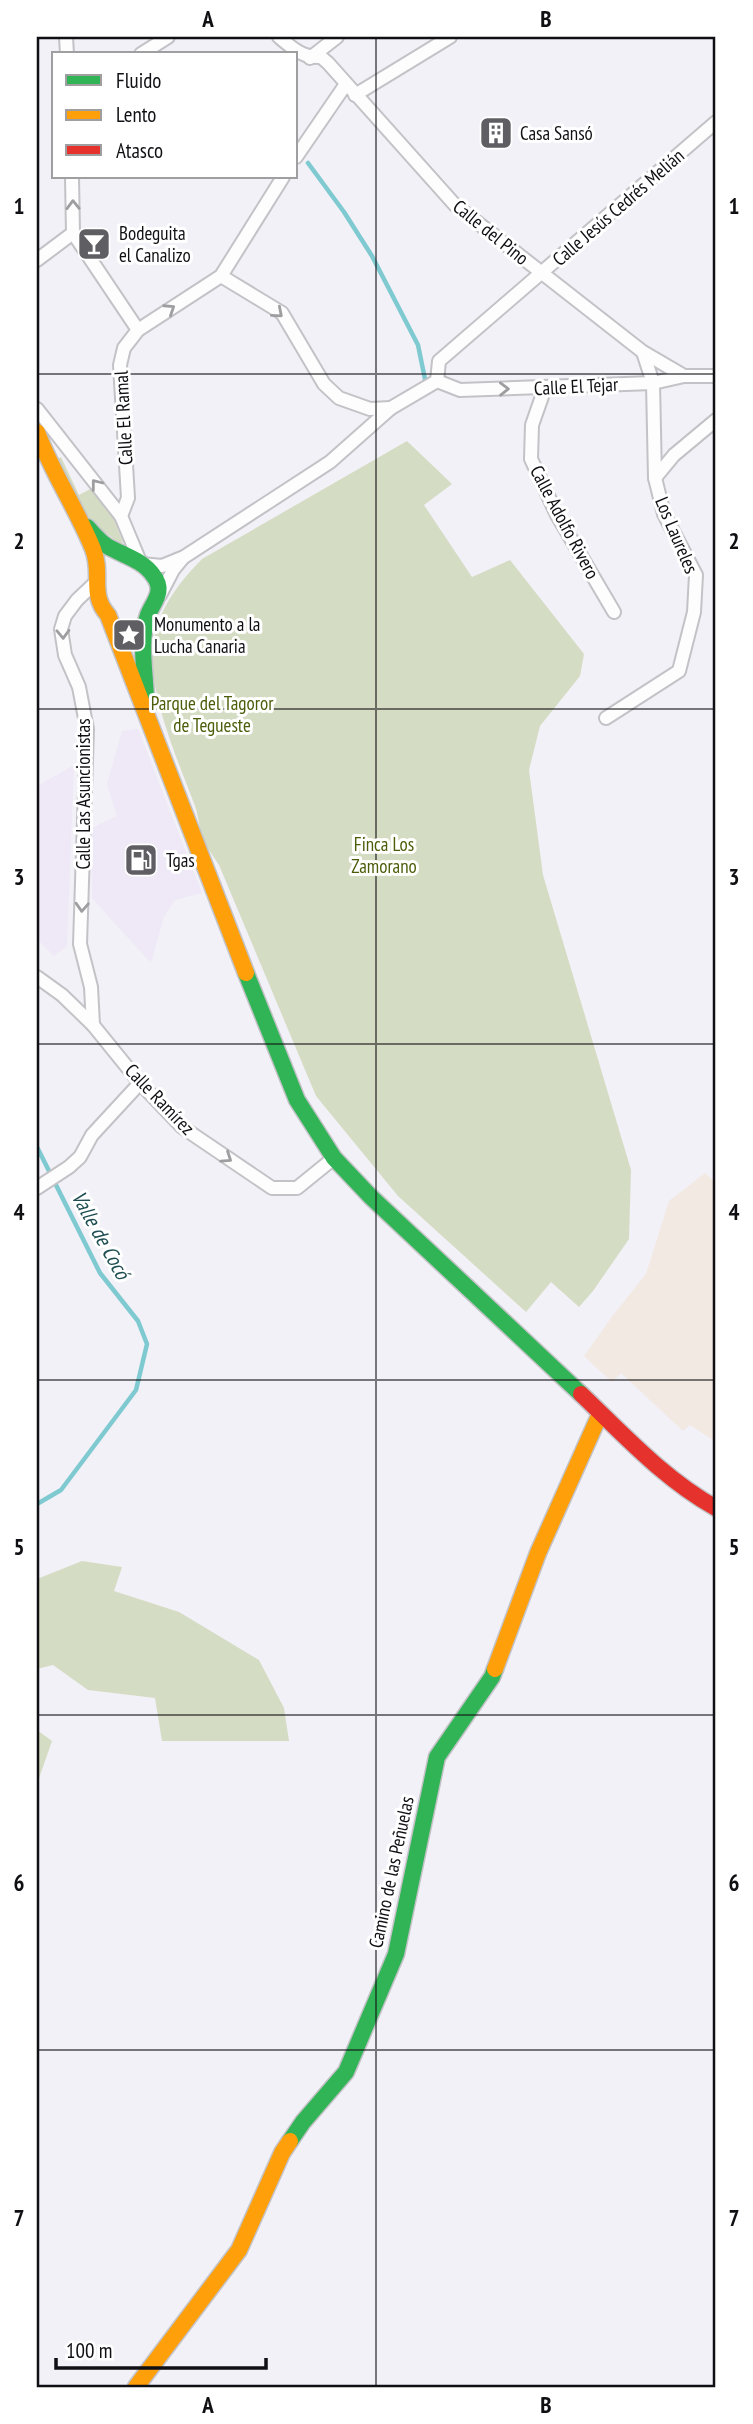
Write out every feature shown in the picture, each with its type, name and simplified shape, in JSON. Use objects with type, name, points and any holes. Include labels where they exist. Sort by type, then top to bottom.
[{"type":"main road","points":[[37,432],[94,551],[99,580]]},
{"type":"main road","points":[[80,521],[104,544],[154,575],[158,586],[144,643],[144,687],[154,733]]},
{"type":"main road","points":[[137,562],[120,561],[106,569],[96,592],[99,605],[108,615],[121,622],[133,622],[152,608]]},
{"type":"main road","points":[[108,615],[200,858],[297,1100],[334,1158],[371,1197],[660,1469],[691,1494],[716,1508]]},
{"type":"main road","name":"Camino de las Peñuelas","points":[[136,2387],[239,2250],[282,2153],[303,2122],[346,2072],[396,1954],[437,1757],[492,1677],[538,1553],[600,1413]]},
{"type":"street","points":[[144,52],[168,37]]},
{"type":"street","points":[[279,37],[294,50],[310,58],[337,37]]},
{"type":"street","points":[[355,94],[450,37]]},
{"type":"street","name":"Calle del Pino","points":[[310,58],[321,57],[455,205],[643,352],[684,376]]},
{"type":"street","points":[[298,154],[346,84]]},
{"type":"street","name":"Calle Jesús Cedrés Melián","points":[[437,381],[439,361],[716,122]]},
{"type":"street","points":[[72,178],[74,233],[138,330]]},
{"type":"street","name":"Calle El Ramal","points":[[121,516],[128,498],[120,365],[124,348],[138,330],[221,276],[282,178]]},
{"type":"street","points":[[37,260],[74,233]]},
{"type":"street","points":[[221,276],[282,313],[324,384],[339,398],[370,409],[391,408]]},
{"type":"street","points":[[643,352],[653,383]]},
{"type":"street","name":"Calle El Tejar","points":[[437,381],[460,390],[653,383],[684,376],[716,376]]},
{"type":"street","points":[[37,409],[121,516],[137,562],[162,566],[184,556],[330,462],[391,408],[437,381]]},
{"type":"street","name":"Los Laureles","points":[[606,718],[679,671],[694,612],[696,575],[664,514],[654,478],[653,383]]},
{"type":"street","name":"Calle Adolfo Rivero","points":[[545,388],[532,425],[531,459],[557,514],[614,612]]},
{"type":"street","points":[[654,478],[674,455],[716,419]]},
{"type":"street","points":[[152,608],[184,556]]},
{"type":"street","name":"Calle Las Asuncionistas","points":[[93,1025],[91,987],[80,944],[87,729],[79,687],[65,654],[61,629],[65,616],[77,600],[99,580]]},
{"type":"street","name":"Calle Ramírez","points":[[37,977],[62,995],[93,1025],[140,1083],[182,1127],[272,1188],[297,1188],[334,1158]]},
{"type":"street","points":[[37,1188],[80,1157],[92,1135],[140,1083]]},
{"type":"shaded area","name":"Tgas","points":[[138,729],[202,893],[175,900],[164,916],[151,963],[92,898],[92,828],[117,816],[107,784],[122,731]]},
{"type":"shaded area","points":[[74,765],[67,946],[54,956],[39,941],[37,943],[37,786]]},
{"type":"shaded area","points":[[705,1173],[716,1183],[716,1442],[690,1425],[683,1431],[621,1373],[612,1382],[584,1356],[646,1274],[669,1201]]},
{"type":"green space","name":"Finca Los Zamorano","points":[[407,441],[452,484],[424,505],[472,577],[510,560],[584,654],[580,676],[540,726],[529,770],[543,875],[631,1170],[629,1239],[579,1307],[551,1282],[526,1312],[398,1196],[316,1096],[219,865],[203,838],[195,806],[159,705],[152,664],[155,633],[170,598],[202,559]]},
{"type":"green space","points":[[61,457],[79,495],[92,488],[113,517],[123,542],[121,544],[95,525],[82,508],[57,459]]},
{"type":"green space","points":[[82,1561],[122,1567],[114,1591],[179,1612],[259,1660],[284,1708],[289,1741],[162,1741],[155,1698],[88,1690],[53,1665],[37,1669],[37,1579]]},
{"type":"green space","points":[[37,1730],[52,1741],[37,1784]]},
{"type":"waterway","points":[[308,163],[372,256],[418,345],[426,384]]},
{"type":"waterway","name":"Valle de Cocó","points":[[37,1147],[100,1273],[138,1321],[147,1344],[136,1390],[61,1490],[37,1504]]},
{"type":"traffic: fast","points":[[87,527],[107,546],[144,565],[157,581],[158,591],[145,624],[144,634],[146,697]]},
{"type":"traffic: fast","points":[[246,973],[297,1100],[334,1158],[371,1197],[581,1394]]},
{"type":"traffic: fast","points":[[290,2141],[346,2072],[396,1954],[437,1757],[495,1669]]},
{"type":"traffic: slow","points":[[37,432],[93,549],[99,599],[108,615],[246,973]]},
{"type":"traffic: slow","points":[[495,1669],[538,1553],[600,1414]]},
{"type":"traffic: slow","points":[[136,2387],[239,2250],[282,2153],[290,2141]]},
{"type":"traffic: jam","points":[[581,1394],[662,1470],[716,1508]]},
{"type":"place","name":"Casa Sansó","points":[[496,133]]},
{"type":"place","name":"Bodeguita el Canalizo","points":[[94,244]]},
{"type":"place","name":"Monumento a la Lucha Canaria","points":[[129,635]]},
{"type":"place","name":"Tgas","points":[[141,860]]},
{"type":"park label","name":"Parque del Tagoror de Tegueste","points":[[212,714]]}]
